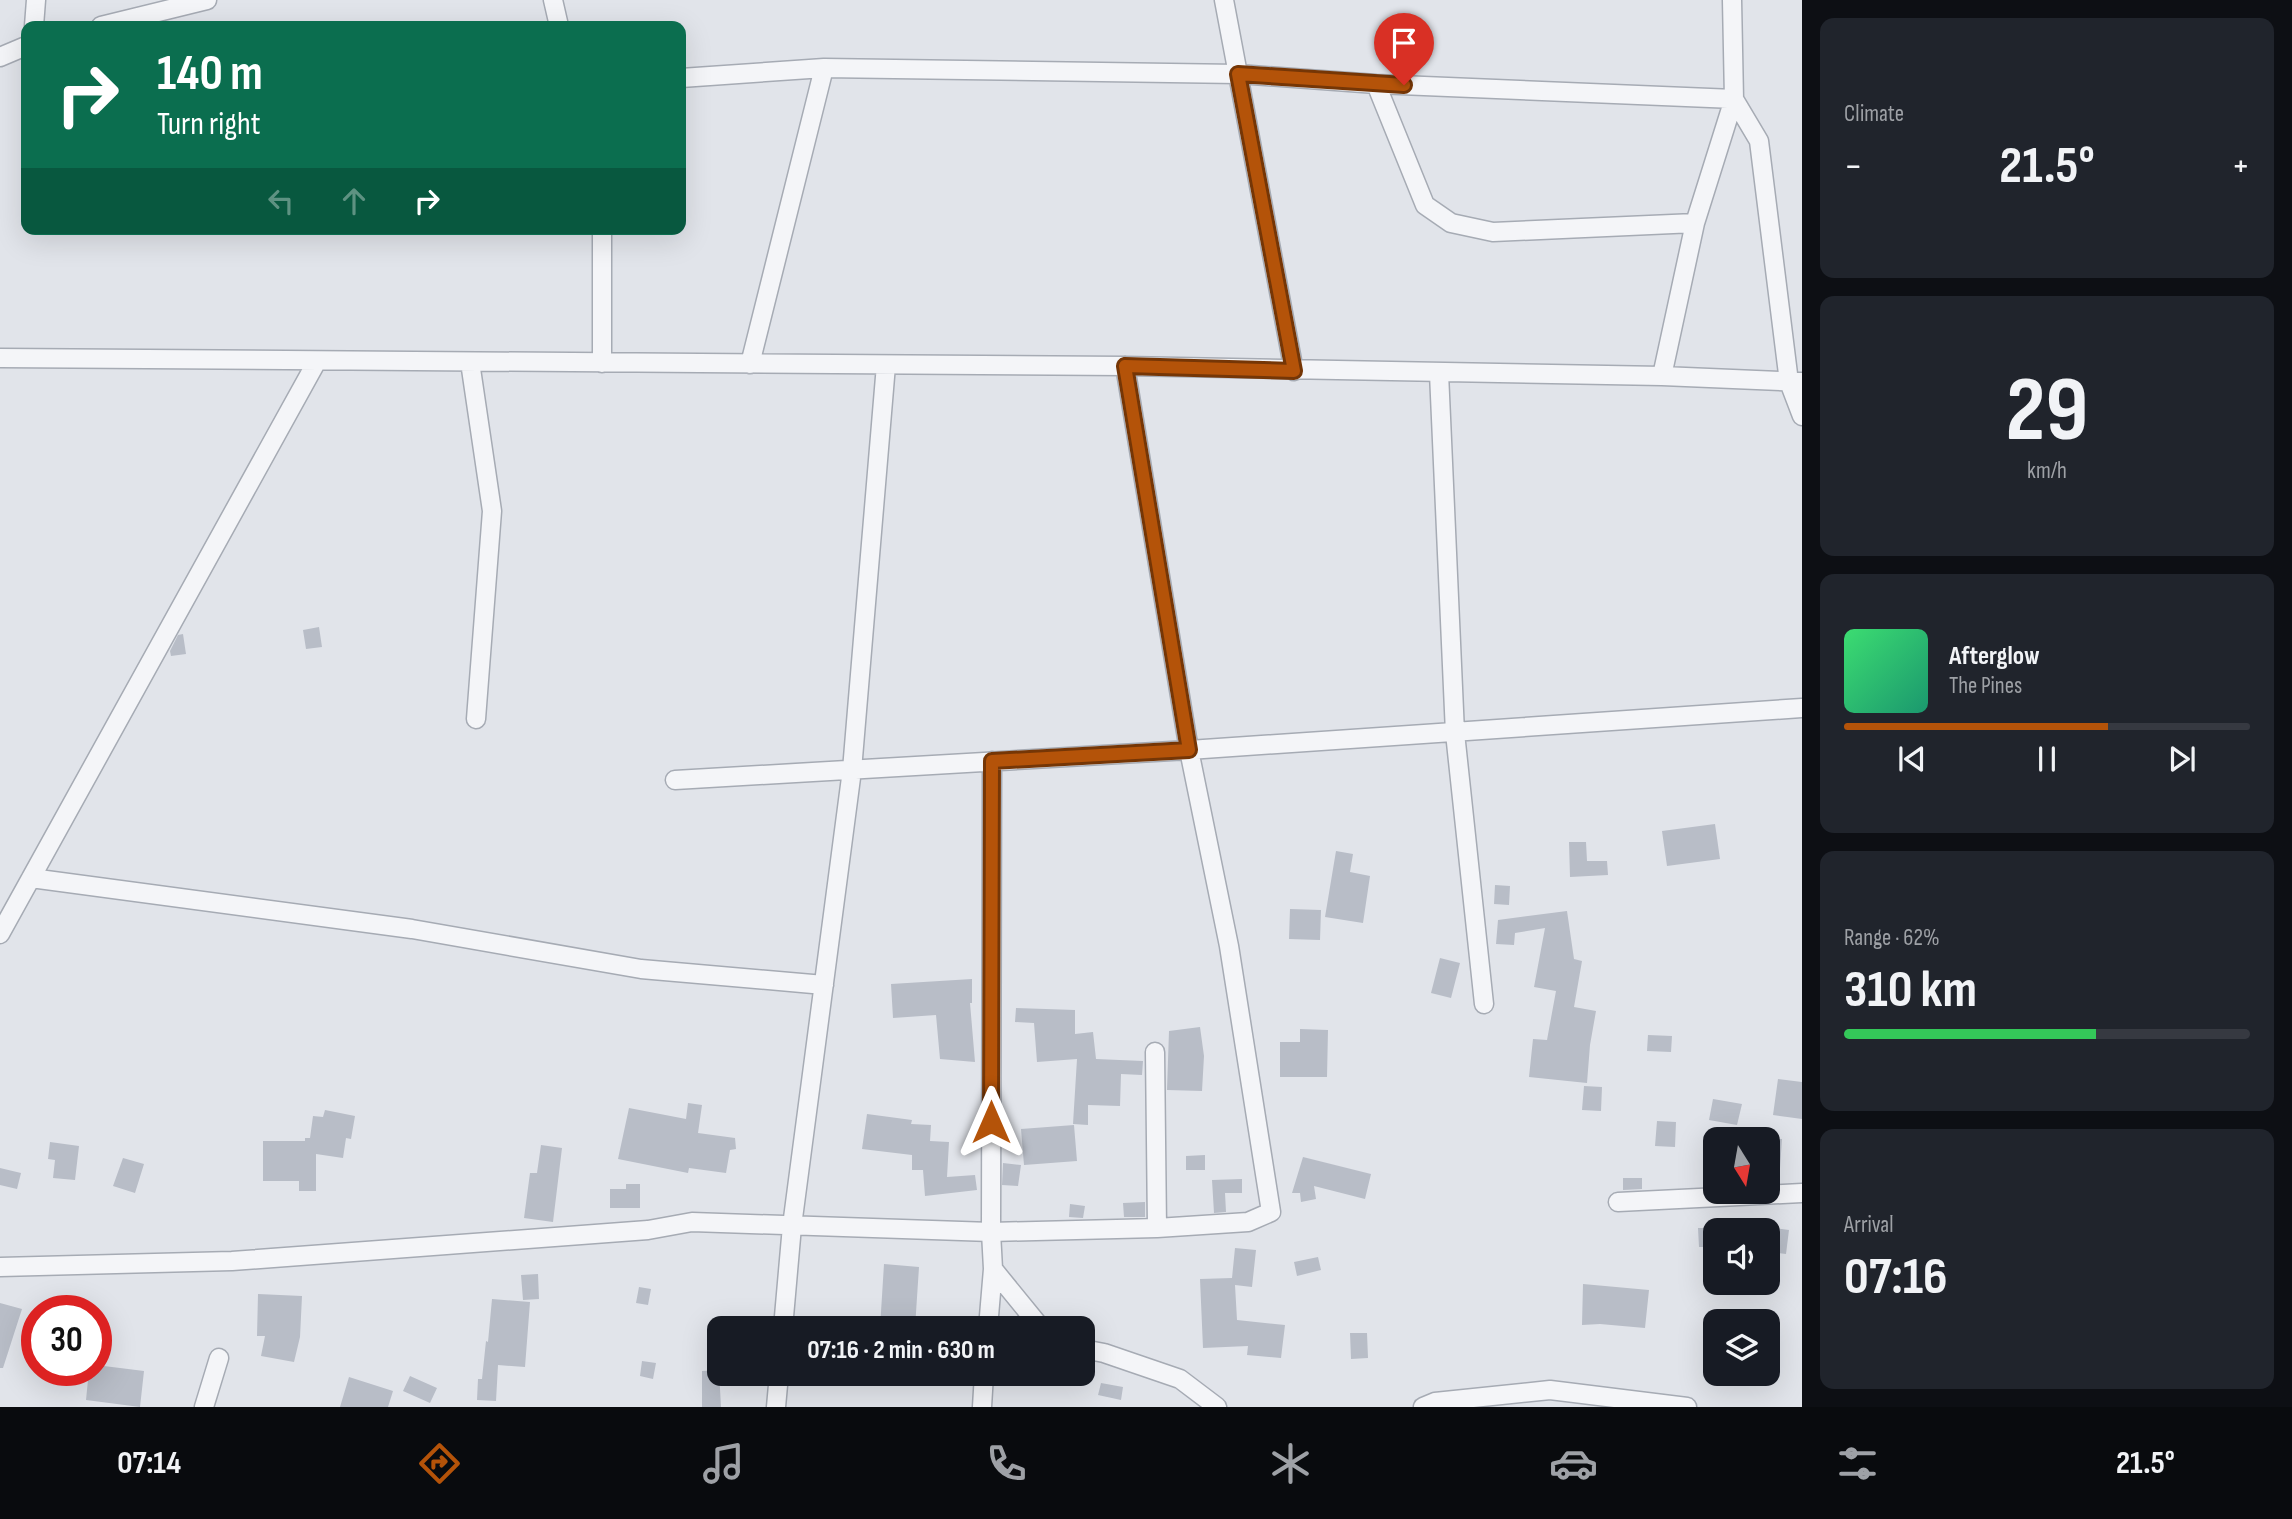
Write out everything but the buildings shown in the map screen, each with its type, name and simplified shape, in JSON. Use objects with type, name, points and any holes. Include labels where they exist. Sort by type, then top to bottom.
[{"type":"street","points":[[34,21],[36,0]]},
{"type":"street","points":[[121,21],[207,0]]},
{"type":"street","points":[[553,0],[558,21]]},
{"type":"street","points":[[1224,0],[1294,371]]},
{"type":"street","points":[[1662,376],[1695,223],[1734,99],[1732,0]]},
{"type":"street","points":[[0,57],[21,48]]},
{"type":"street","points":[[750,364],[824,68]]},
{"type":"street","points":[[686,78],[824,68],[1238,74],[1376,84],[1734,99]]},
{"type":"street","points":[[1376,84],[1425,205],[1451,223],[1493,232],[1695,223]]},
{"type":"street","points":[[1734,99],[1759,141],[1802,416]]},
{"type":"street","points":[[602,235],[602,363]]},
{"type":"street","points":[[0,358],[1125,366],[1662,376],[1795,382]]},
{"type":"street","points":[[0,934],[317,360]]},
{"type":"street","points":[[470,362],[492,511],[476,719]]},
{"type":"street","points":[[784,1316],[792,1226],[852,770],[886,365]]},
{"type":"street","points":[[0,1267],[246,1260],[648,1230],[692,1222],[991,1232],[1157,1228],[1248,1222],[1271,1212],[1229,946],[1189,750],[1125,366]]},
{"type":"street","points":[[1439,373],[1455,733],[1485,1004]]},
{"type":"street","points":[[675,780],[1189,750],[1802,708]]},
{"type":"street","points":[[989,1316],[993,1269],[992,761]]},
{"type":"street","points":[[31,878],[412,929],[642,969],[824,985]]},
{"type":"street","points":[[1156,1052],[1157,1228]]},
{"type":"street","points":[[1618,1202],[1802,1193]]},
{"type":"street","points":[[993,1269],[1031,1316]]},
{"type":"street","points":[[1095,1351],[1180,1379],[1217,1407]]},
{"type":"street","points":[[204,1407],[219,1358]]},
{"type":"street","points":[[776,1407],[778,1386]]},
{"type":"street","points":[[982,1407],[984,1386]]},
{"type":"street","points":[[1423,1407],[1435,1402],[1520,1399],[1550,1390],[1687,1407]]},
{"type":"route","points":[[991,1122],[992,761],[1189,750],[1125,366],[1294,371],[1238,74],[1404,85]]}]
